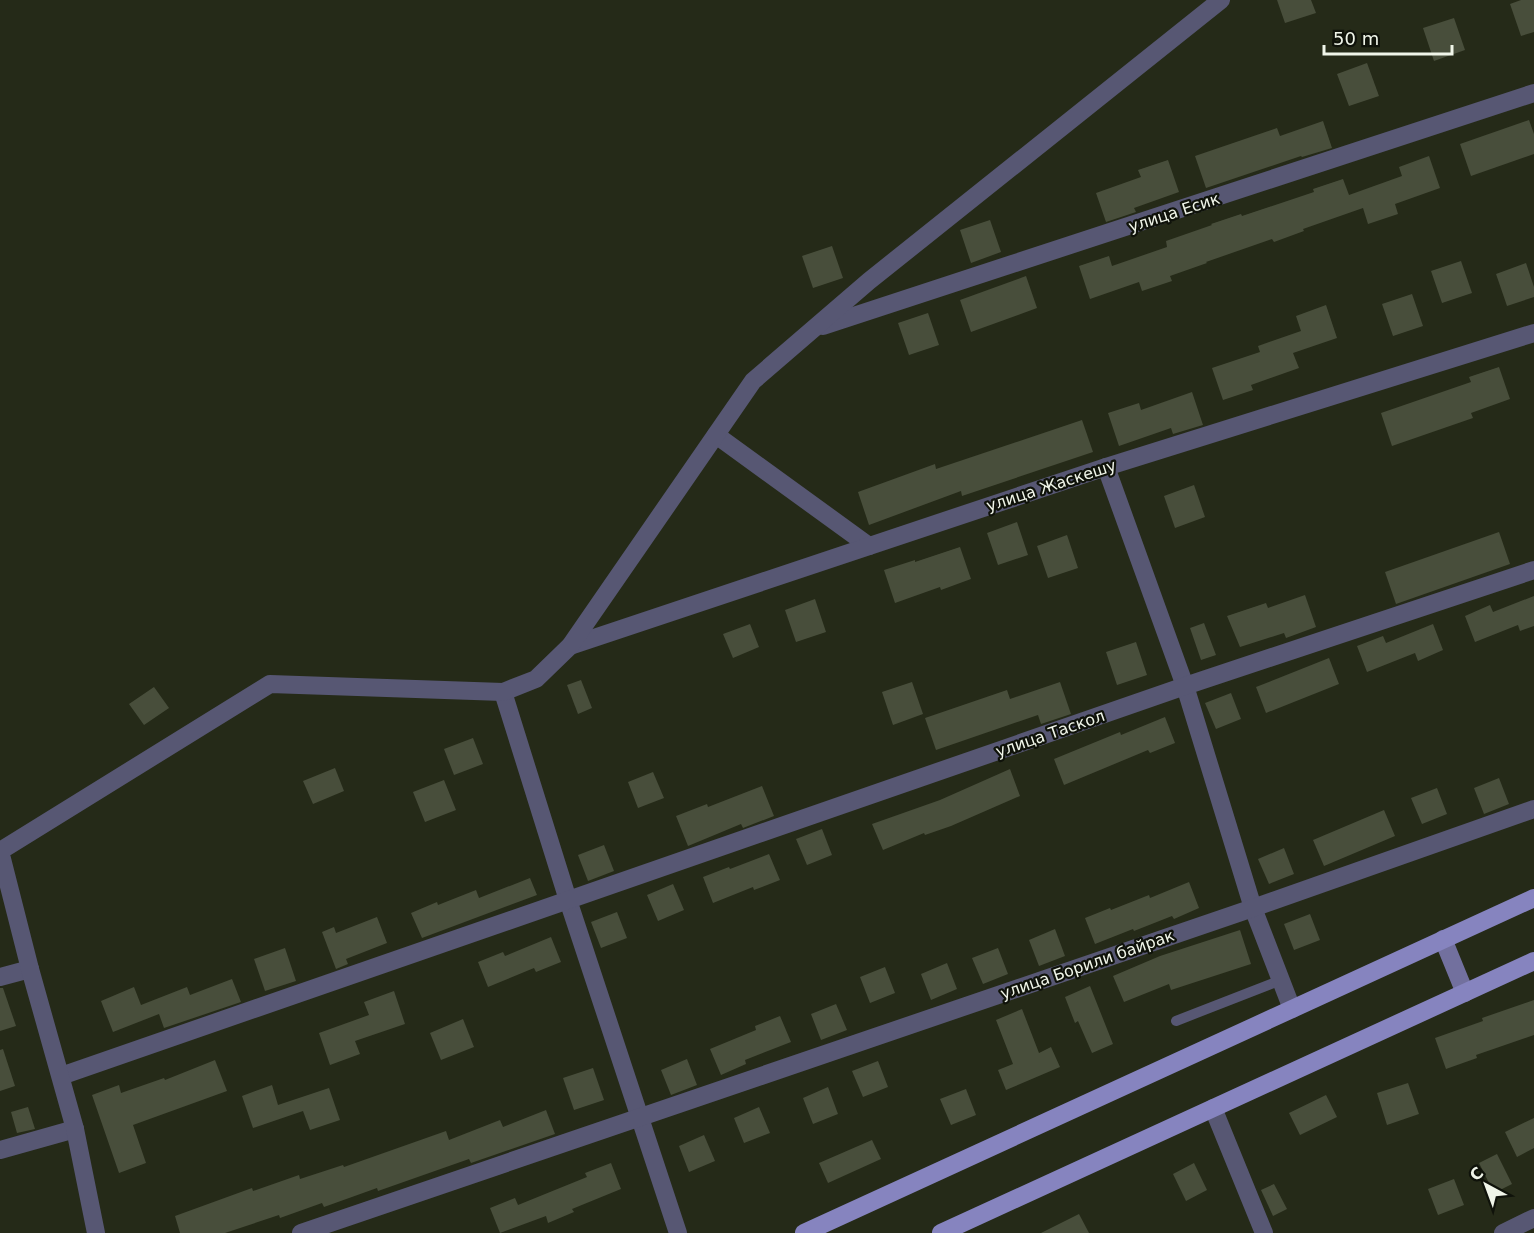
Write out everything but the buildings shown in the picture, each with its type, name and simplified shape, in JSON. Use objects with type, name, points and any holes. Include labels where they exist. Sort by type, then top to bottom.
[{"type":"main road","points":[[804,1233],[1534,898]]},
{"type":"main road","points":[[1443,939],[1465,993]]},
{"type":"main road","points":[[941,1233],[1534,961]]},
{"type":"street","points":[[96,1233],[75,1129],[0,851],[270,684],[503,692],[536,679],[570,646],[753,381],[869,281],[1221,0]]},
{"type":"street","name":"улица Есик","points":[[813,329],[1534,93]]},
{"type":"street","name":"улица Жаскешу","points":[[570,646],[1106,467],[1534,333]]},
{"type":"street","points":[[716,435],[868,546]]},
{"type":"street","points":[[1106,467],[1185,686],[1253,908],[1292,1009]]},
{"type":"street","name":"улица Таскол","points":[[61,1076],[1185,686],[1534,570]]},
{"type":"street","points":[[503,692],[568,900],[678,1233]]},
{"type":"street","name":"улица Борили байрак","points":[[301,1233],[1253,908],[1534,809]]},
{"type":"street","points":[[0,977],[30,969]]},
{"type":"street","points":[[1213,1108],[1264,1233]]},
{"type":"street","points":[[0,1150],[75,1129]]},
{"type":"street","points":[[1503,1233],[1534,1218]]},
{"type":"lane","points":[[1176,1021],[1281,980]]}]
